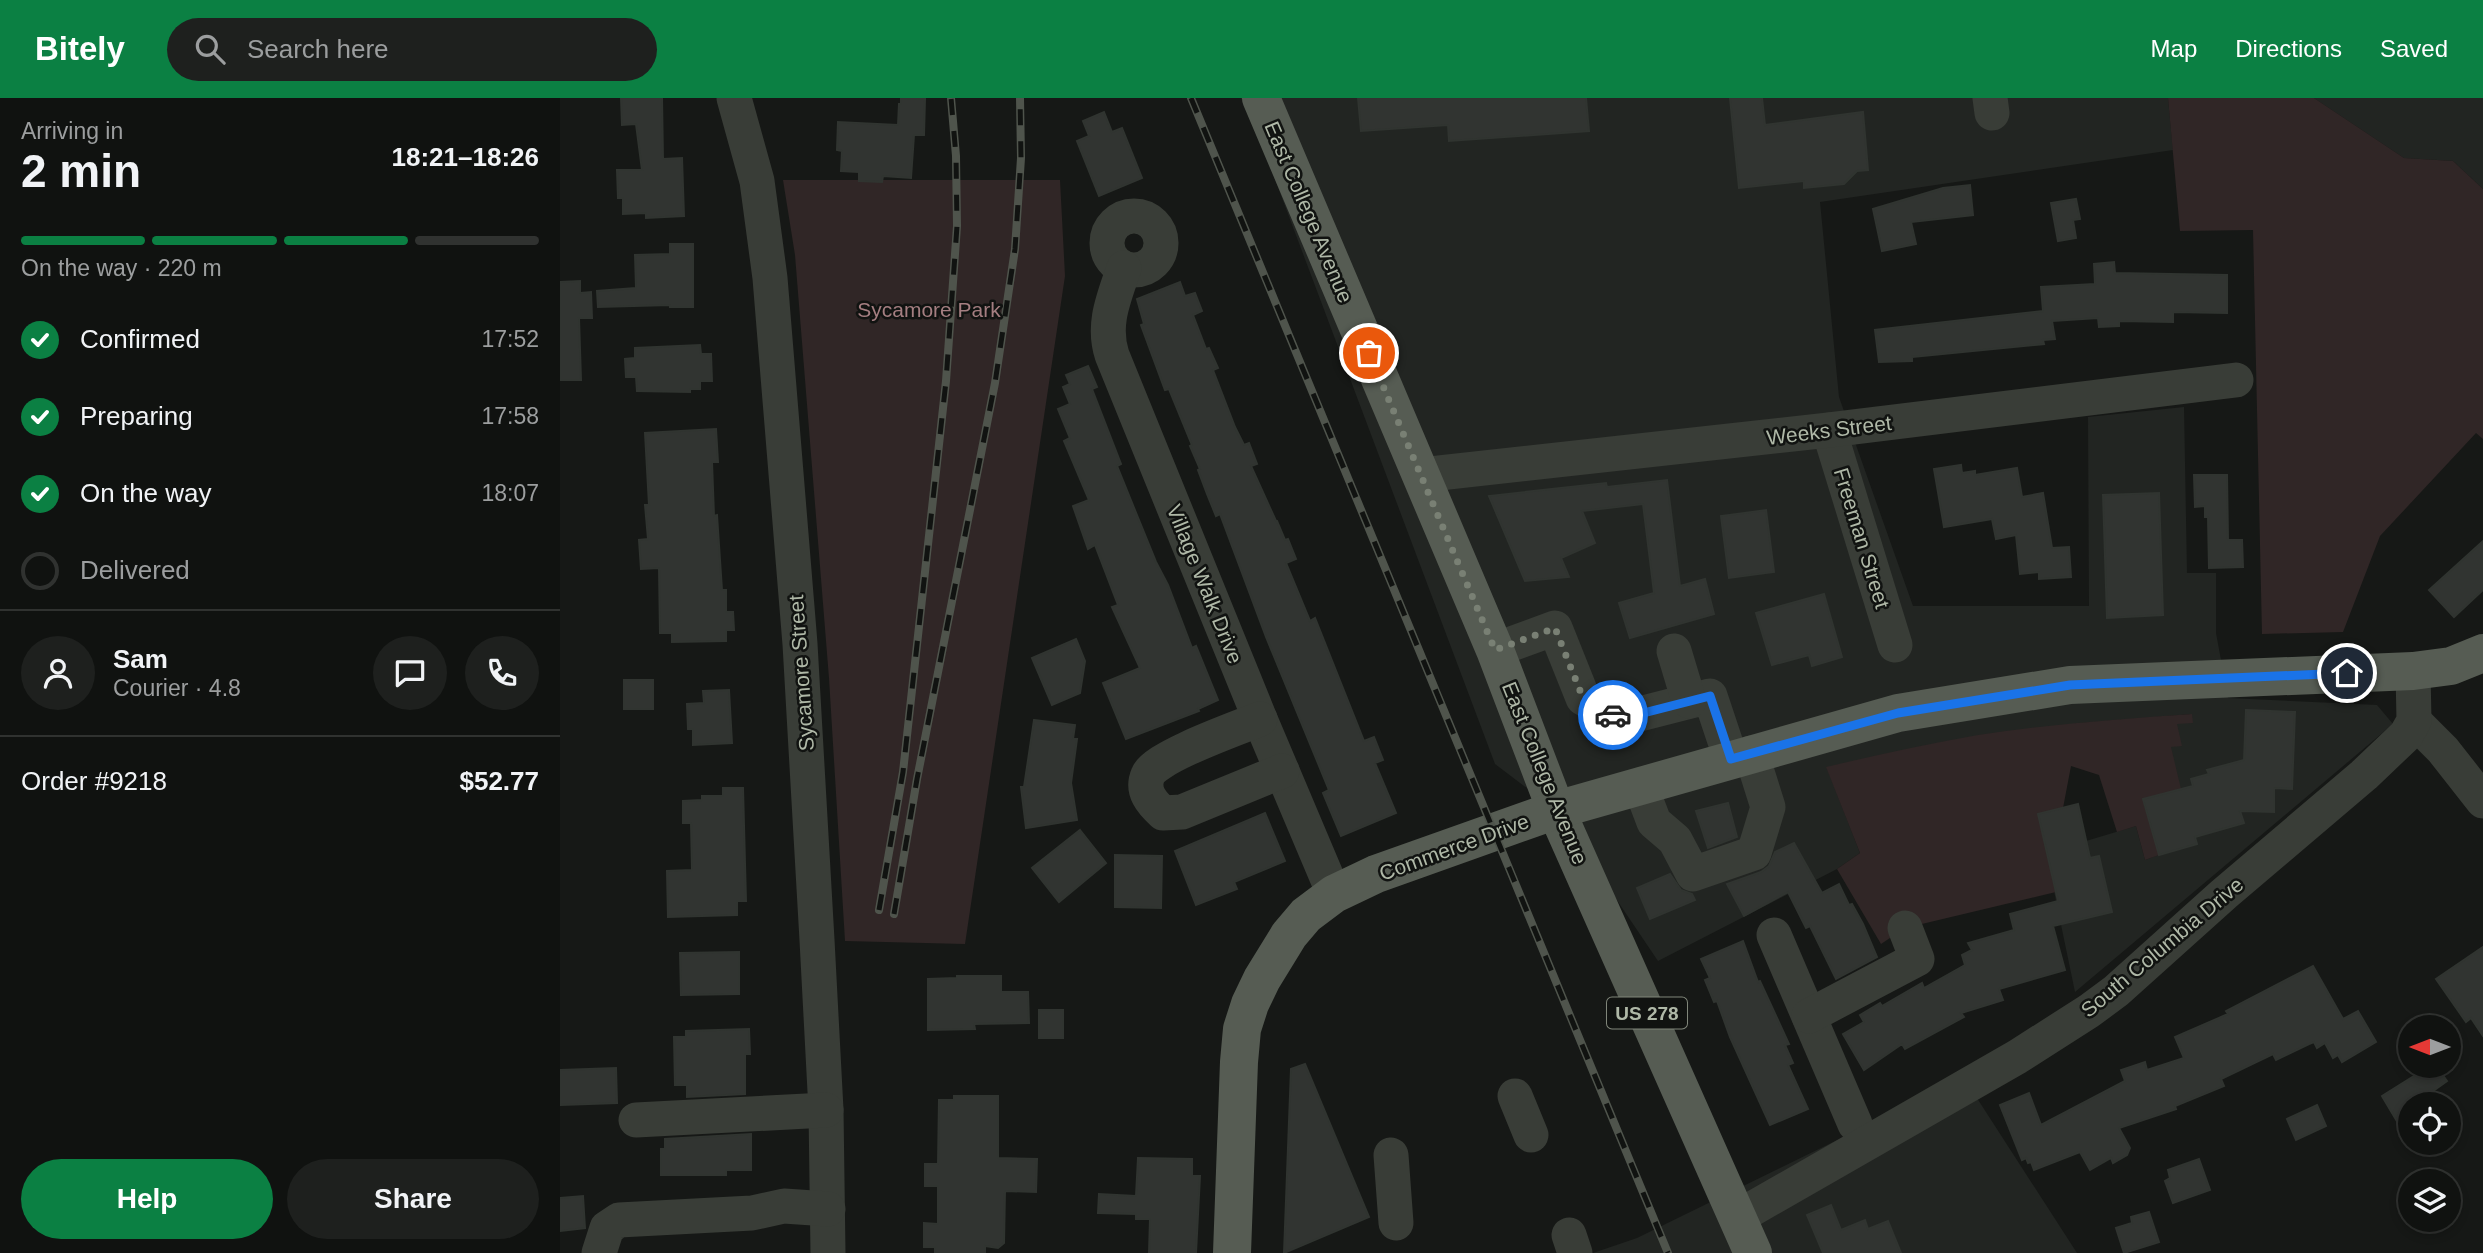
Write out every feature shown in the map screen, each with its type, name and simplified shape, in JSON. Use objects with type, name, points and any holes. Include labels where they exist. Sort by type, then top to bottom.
[{"type":"main road","name":"East College Avenue","points":[[1261,98],[1495,650],[1556,810],[1753,1253]]},
{"type":"main road","points":[[2413,671],[2451,666],[2483,653]]},
{"type":"main road","name":"Commerce Drive","points":[[1232,1253],[1242,1029],[1262,979],[1289,935],[1306,915],[1335,894],[1376,874],[1556,810],[1898,713],[2070,685],[2413,671]]},
{"type":"street","name":"Sycamore Street","points":[[734,98],[757,181],[771,278],[800,644],[826,1110],[828,1253]]},
{"type":"street","name":"Village Walk Drive","points":[[1124,268],[1108,314],[1107,341],[1260,719],[1335,894]]},
{"type":"street","name":"Weeks Street","points":[[1421,475],[1829,430],[2235,380]]},
{"type":"street","name":"Freeman Street","points":[[1829,430],[1895,645]]},
{"type":"street","points":[[1495,650],[1555,628],[1583,698],[1620,719],[1710,696],[1768,807],[1754,853],[1693,874],[1675,840],[1654,822],[1640,785]]},
{"type":"street","points":[[1674,651],[1689,701]]},
{"type":"street","points":[[2413,671],[2414,721],[2443,750],[2483,801]]},
{"type":"street","points":[[1260,719],[1161,761],[1147,775],[1146,785],[1150,801],[1163,813],[1182,812],[1282,771]]},
{"type":"street","name":"South Columbia Drive","points":[[1738,1217],[2017,1057],[2089,1011],[2116,991],[2224,894],[2364,775],[2406,735],[2414,721]]},
{"type":"street","points":[[1809,1016],[1917,959],[1905,928]]},
{"type":"street","points":[[1774,935],[1855,1124]]},
{"type":"street","points":[[1515,1096],[1531,1135]]},
{"type":"street","points":[[636,1120],[826,1110]]},
{"type":"street","points":[[1391,1154],[1396,1223]]},
{"type":"street","points":[[599,1253],[598,1249],[607,1228],[619,1220],[644,1233],[700,1226],[763,1223],[783,1206],[828,1209]]},
{"type":"shaded area","points":[[1241,98],[2168,98],[2173,150],[1820,202],[1839,397],[1913,606],[2089,606],[2088,417],[2184,407],[2187,573],[2216,573],[2216,633],[2228,698],[2377,705],[2393,724],[2075,992],[2038,814],[2078,804],[2086,841],[2136,826],[2145,860],[2158,855],[2143,799],[2170,747],[2176,724],[2192,714],[1981,735],[1827,768],[1860,853],[1837,869],[1658,961],[1556,810],[1495,764],[1273,174]]},
{"type":"shaded area","points":[[2314,98],[2483,98],[2483,189],[2453,161],[2404,158]]},
{"type":"shaded area","points":[[1964,1078],[2077,1253],[1593,1253],[1637,1238]]},
{"type":"green space","points":[[2168,98],[2314,98],[2404,158],[2453,161],[2483,189],[2483,439],[2476,433],[2380,536],[2343,632],[2262,634],[2253,230],[2180,231]]},
{"type":"green space","name":"Sycamore Park","points":[[783,180],[1060,180],[1065,276],[965,944],[845,941],[829,678],[795,255]]},
{"type":"green space","points":[[2192,714],[2193,723],[2177,724],[2182,746],[2171,747],[2181,789],[2143,800],[2159,855],[2145,860],[2136,826],[2117,832],[2099,775],[2071,766],[2063,808],[2038,814],[2056,892],[1905,928],[1881,944],[1837,869],[1860,853],[1826,767],[1978,735],[2058,725]]},
{"type":"building","points":[[621,98],[662,98],[663,159],[682,158],[684,216],[646,218],[646,213],[623,214],[623,198],[618,198],[617,170],[642,170],[636,124],[622,125]]},
{"type":"building","points":[[901,98],[925,99],[924,135],[914,135],[911,178],[883,176],[882,182],[859,181],[859,172],[841,171],[842,151],[837,150],[838,122],[898,125]]},
{"type":"building","points":[[1358,98],[1586,98],[1589,131],[1449,141],[1448,125],[1361,131]]},
{"type":"building","points":[[1730,98],[1762,98],[1765,125],[1863,112],[1868,170],[1857,171],[1844,184],[1804,188],[1804,181],[1739,188]]},
{"type":"building","points":[[1104,112],[1112,132],[1122,128],[1142,178],[1099,196],[1077,141],[1089,136],[1083,121]]},
{"type":"building","points":[[1970,185],[1973,215],[1911,222],[1916,244],[1882,251],[1873,209],[1943,188]]},
{"type":"building","points":[[2076,199],[2080,219],[2073,220],[2076,238],[2058,241],[2051,203]]},
{"type":"building","points":[[670,244],[693,244],[693,307],[598,307],[597,291],[636,288],[635,255],[670,254]]},
{"type":"building","points":[[2114,262],[2115,273],[2227,275],[2227,313],[2173,312],[2173,322],[2119,321],[2119,326],[2099,327],[2098,318],[2052,321],[2055,339],[2043,340],[2044,344],[1912,357],[1912,361],[1879,362],[1875,330],[2043,311],[2041,287],[2095,284],[2094,264]]},
{"type":"building","points":[[580,281],[580,293],[591,292],[592,318],[579,318],[581,380],[560,380],[560,282]]},
{"type":"building","points":[[1180,282],[1185,296],[1195,293],[1202,311],[1193,315],[1206,349],[1209,348],[1218,368],[1213,370],[1235,427],[1244,445],[1249,443],[1257,464],[1251,466],[1296,559],[1286,563],[1310,621],[1315,618],[1364,741],[1374,737],[1383,760],[1375,763],[1396,813],[1341,836],[1323,793],[1329,790],[1266,637],[1220,514],[1216,516],[1198,470],[1200,469],[1190,446],[1192,445],[1169,389],[1165,390],[1141,325],[1144,324],[1137,299]]},
{"type":"building","points":[[700,345],[701,354],[711,354],[712,381],[700,381],[700,389],[690,389],[690,392],[637,391],[636,377],[626,377],[625,359],[635,358],[635,348]]},
{"type":"building","points":[[1088,366],[1097,387],[1092,389],[1121,464],[1117,466],[1192,648],[1196,646],[1218,700],[1198,709],[1199,711],[1126,739],[1103,683],[1140,668],[1112,607],[1118,605],[1095,545],[1088,549],[1073,506],[1089,500],[1064,441],[1070,438],[1058,409],[1070,404],[1063,387],[1070,384],[1066,375]]},
{"type":"building","points":[[716,429],[718,462],[712,462],[714,516],[717,515],[722,590],[726,590],[726,612],[733,612],[734,630],[726,630],[726,641],[672,642],[672,633],[660,633],[659,568],[641,569],[639,540],[648,539],[645,505],[649,505],[645,433]]},
{"type":"building","points":[[1961,465],[1962,473],[1975,471],[1975,475],[2017,468],[2022,497],[2043,493],[2052,548],[2069,547],[2071,577],[2039,579],[2039,572],[2020,574],[2016,535],[1996,539],[1992,519],[1944,527],[1934,469]]},
{"type":"building","points":[[2194,475],[2227,475],[2228,540],[2242,540],[2243,567],[2209,568],[2208,517],[2205,517],[2205,506],[2195,507]]},
{"type":"building","points":[[1667,480],[1680,586],[1705,579],[1714,614],[1630,638],[1619,603],[1654,593],[1643,504],[1582,511],[1595,543],[1561,558],[1569,577],[1525,581],[1489,496],[1606,483],[1607,487]]},
{"type":"building","points":[[2159,493],[2163,615],[2107,618],[2103,495]]},
{"type":"building","points":[[1766,510],[1774,572],[1729,578],[1721,516]]},
{"type":"building","points":[[2483,541],[2483,590],[2454,617],[2429,590]]},
{"type":"building","points":[[1824,594],[1842,657],[1812,666],[1809,655],[1772,665],[1756,613]]},
{"type":"building","points":[[1076,639],[1085,661],[1080,693],[1052,705],[1032,658]]},
{"type":"building","points":[[624,680],[653,680],[653,709],[624,709]]},
{"type":"building","points":[[729,690],[732,743],[693,745],[693,729],[688,729],[687,704],[704,703],[703,691]]},
{"type":"building","points":[[2246,710],[2295,712],[2292,789],[2274,788],[2274,812],[2240,811],[2244,823],[2195,837],[2197,844],[2159,855],[2143,799],[2193,786],[2191,779],[2209,774],[2207,770],[2244,760]]},
{"type":"building","points":[[1034,720],[1075,725],[1073,739],[1077,739],[1071,783],[1077,820],[1026,828],[1021,787],[1024,787]]},
{"type":"building","points":[[723,788],[743,788],[746,901],[737,901],[737,915],[668,917],[667,871],[692,870],[691,823],[683,823],[683,801],[702,800],[702,796],[723,796]]},
{"type":"building","points":[[1728,803],[1737,837],[1708,848],[1696,811]]},
{"type":"building","points":[[2078,804],[2090,858],[2099,856],[2112,912],[2053,926],[2065,970],[1999,989],[2003,1000],[1961,1013],[1964,1017],[1905,1049],[1902,1044],[1864,1070],[1843,1034],[1864,1022],[1860,1015],[1922,983],[1924,988],[1965,965],[1962,955],[1972,950],[1968,943],[2014,930],[2010,914],[2058,901],[2038,814]]},
{"type":"building","points":[[1265,813],[1285,861],[1234,882],[1237,889],[1196,905],[1175,851]]},
{"type":"building","points":[[1080,830],[1106,863],[1059,902],[1032,868]]},
{"type":"building","points":[[1794,843],[1822,893],[1839,884],[1849,905],[1852,904],[1863,924],[1877,957],[1836,979],[1810,926],[1806,928],[1788,892],[1744,916],[1727,884],[1761,872],[1769,866],[1775,852]]},
{"type":"building","points":[[1115,855],[1162,856],[1161,908],[1115,907]]},
{"type":"building","points":[[1670,874],[1681,890],[1692,894],[1695,900],[1650,919],[1637,888]]},
{"type":"building","points":[[1743,941],[1758,982],[1760,981],[1789,1044],[1785,1045],[1793,1063],[1788,1065],[1808,1109],[1770,1125],[1730,1037],[1717,1001],[1714,1002],[1705,980],[1710,978],[1701,959]]},
{"type":"building","points":[[2483,947],[2483,1036],[2471,1018],[2466,1022],[2436,979]]},
{"type":"building","points":[[739,952],[739,994],[681,995],[680,953]]},
{"type":"building","points":[[2313,966],[2343,1019],[2358,1011],[2376,1042],[2342,1062],[2338,1055],[2333,1058],[2325,1043],[2317,1048],[2314,1042],[2276,1060],[2273,1054],[2221,1079],[2224,1086],[2175,1106],[2176,1109],[2119,1128],[2130,1148],[2127,1155],[2113,1163],[2111,1158],[2090,1170],[2080,1152],[2034,1170],[2031,1162],[2028,1163],[2026,1158],[2022,1160],[2000,1105],[2029,1093],[2041,1125],[2125,1081],[2121,1070],[2145,1062],[2147,1070],[2184,1058],[2175,1037],[2228,1014],[2226,1011]]},
{"type":"building","points":[[1001,976],[1001,992],[1028,992],[1029,1023],[974,1024],[975,1029],[928,1030],[928,979]]},
{"type":"building","points":[[1039,1010],[1063,1010],[1063,1038],[1039,1038]]},
{"type":"building","points":[[749,1029],[750,1054],[745,1054],[745,1094],[687,1097],[687,1085],[675,1085],[674,1037],[686,1037],[686,1031]]},
{"type":"building","points":[[1305,1064],[1369,1217],[1284,1253],[1291,1069]]},
{"type":"building","points":[[616,1068],[617,1103],[560,1105],[560,1070]]},
{"type":"building","points":[[2411,1078],[2445,1078],[2447,1081],[2432,1092],[2398,1092],[2398,1123],[2382,1096]]},
{"type":"building","points":[[954,1096],[998,1096],[998,1158],[1037,1159],[1036,1192],[1005,1191],[1004,1243],[998,1248],[985,1246],[985,1253],[935,1253],[935,1247],[924,1247],[924,1223],[938,1224],[938,1186],[925,1186],[925,1164],[938,1164],[939,1100],[954,1100]]},
{"type":"building","points":[[2317,1105],[2326,1126],[2296,1140],[2287,1119]]},
{"type":"building","points":[[751,1134],[751,1170],[726,1170],[726,1175],[661,1175],[661,1149],[665,1149],[665,1139]]},
{"type":"building","points":[[1138,1158],[1192,1159],[1192,1176],[1200,1176],[1196,1253],[1149,1253],[1150,1219],[1136,1219],[1136,1214],[1098,1213],[1099,1194],[1136,1196]]},
{"type":"building","points":[[2199,1159],[2210,1190],[2173,1203],[2165,1181],[2170,1178],[2168,1170]]},
{"type":"building","points":[[583,1196],[585,1228],[560,1231],[560,1198]]},
{"type":"building","points":[[1831,1205],[1841,1230],[1865,1220],[1868,1229],[1888,1221],[1901,1253],[1823,1253],[1807,1215]]},
{"type":"building","points":[[2149,1212],[2159,1242],[2124,1253],[2116,1228],[2132,1223],[2131,1217]]},
{"type":"railway","points":[[879,910],[903,772],[946,381],[957,226],[956,156],[951,98]]},
{"type":"railway","points":[[894,914],[917,779],[995,383],[1015,249],[1021,158],[1020,98]]},
{"type":"railway","points":[[1191,98],[1668,1253]]},
{"type":"way so far","points":[[1369,353],[1495,650],[1555,628],[1583,698],[1613,715]]},
{"type":"route","points":[[1613,715],[1620,719],[1710,696],[1731,759],[1898,713],[2070,685],[2347,673]]}]
